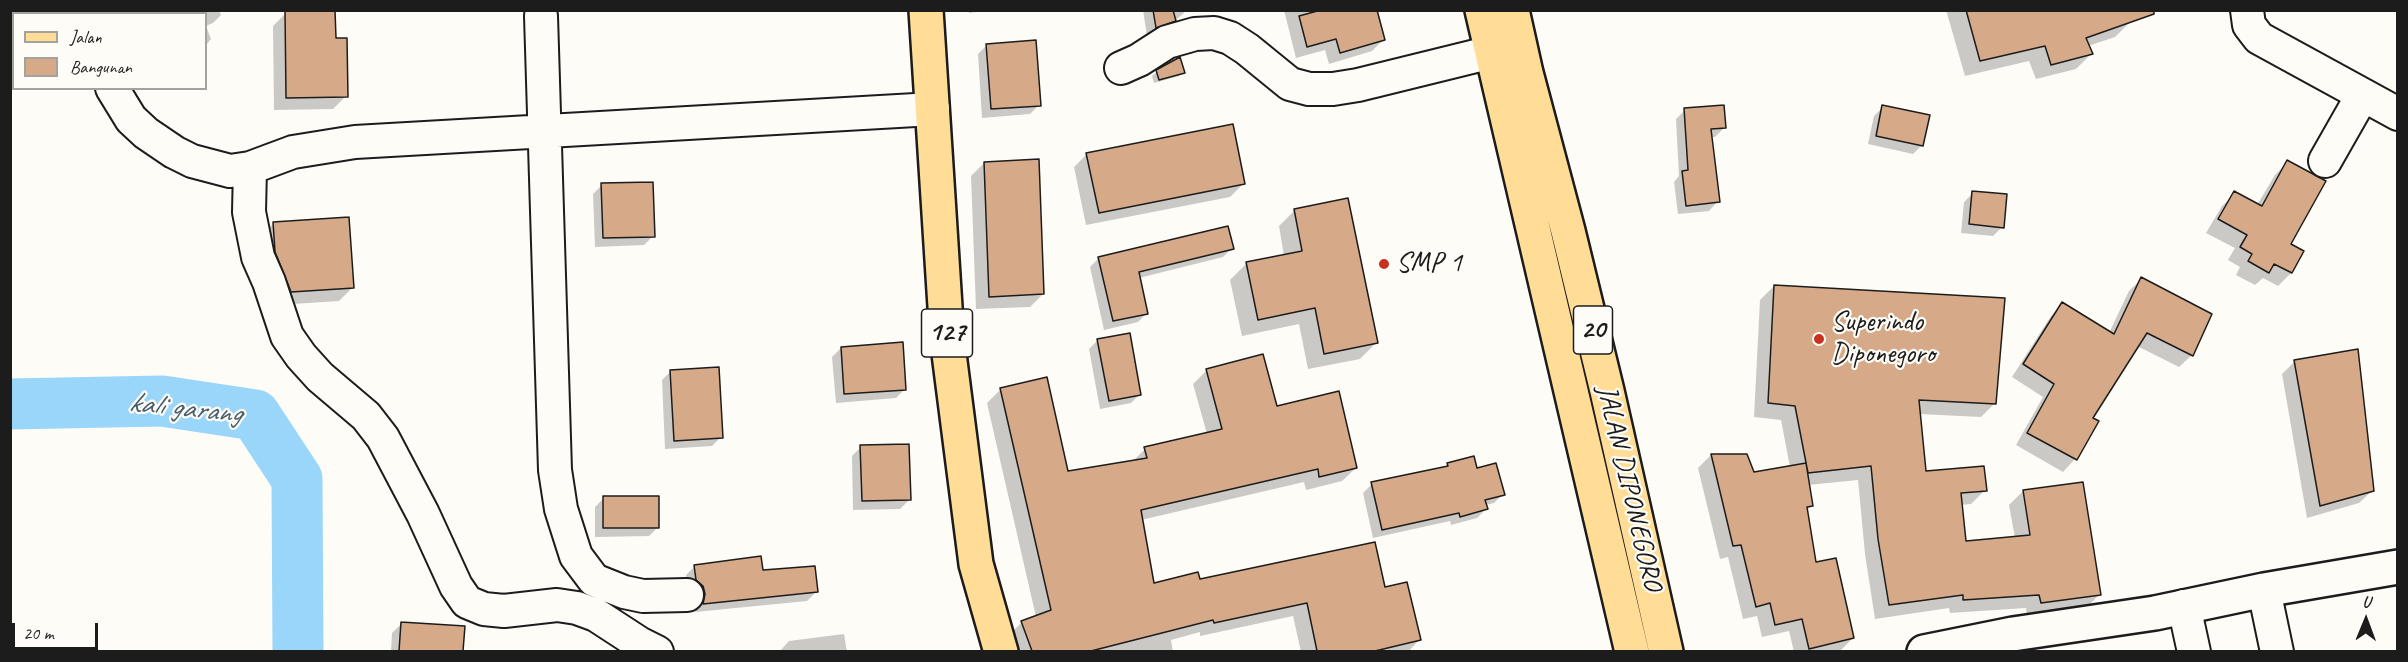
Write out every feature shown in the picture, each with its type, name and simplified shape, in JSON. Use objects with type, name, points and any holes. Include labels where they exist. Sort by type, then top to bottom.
[{"type":"main road","name":"127","points":[[926,10],[947,338],[976,564],[1001,651]]},
{"type":"main road","name":"JALAN DIPONEGORO","points":[[1482,10],[1632,651]]},
{"type":"main road","name":"JALAN DIPONEGORO","points":[[1512,10],[1526,73],[1608,391],[1666,651]]},
{"type":"main road","points":[[1535,241],[1568,231]]},
{"type":"main road","points":[[1924,651],[2014,643],[2264,590],[2397,567]]},
{"type":"street","points":[[2247,10],[2249,26],[2259,38],[2397,114]]},
{"type":"street","points":[[541,16],[555,470],[561,510],[583,568],[594,580],[624,592],[643,596],[687,595]]},
{"type":"street","points":[[1120,68],[1139,60],[1167,42],[1195,34],[1214,33],[1230,38],[1247,49],[1290,84],[1309,89],[1333,89],[1358,85],[1492,52]]},
{"type":"street","points":[[112,90],[131,119],[146,133],[174,152],[212,167],[230,171],[250,168],[293,152],[355,142],[933,109]]},
{"type":"street","points":[[2325,161],[2362,96]]},
{"type":"street","points":[[250,168],[249,212],[258,257],[287,336],[320,377],[366,416],[383,438],[399,466],[456,586],[467,602],[484,609],[504,611],[557,605],[577,608],[596,615],[639,643],[657,651]]},
{"type":"street","points":[[2264,590],[2277,651]]},
{"type":"street","points":[[2184,606],[2194,651]]},
{"type":"building","points":[[335,10],[336,38],[347,38],[348,97],[286,98],[285,11]]},
{"type":"building","points":[[1153,10],[1173,10],[1176,21],[1156,28]]},
{"type":"building","points":[[1321,10],[1377,10],[1385,40],[1340,53],[1336,39],[1307,47],[1299,16]]},
{"type":"building","points":[[1966,10],[2154,10],[2154,14],[2086,38],[2093,54],[2051,65],[2045,46],[1980,61]]},
{"type":"building","points":[[1036,40],[1041,106],[991,109],[986,44]]},
{"type":"building","points":[[1180,57],[1185,73],[1159,80],[1156,70]]},
{"type":"building","points":[[1724,105],[1726,128],[1711,129],[1720,202],[1686,206],[1682,171],[1688,170],[1684,108]]},
{"type":"building","points":[[1882,105],[1930,115],[1923,146],[1876,136]]},
{"type":"building","points":[[1233,124],[1245,184],[1099,213],[1086,153]]},
{"type":"building","points":[[1039,159],[1044,294],[989,297],[984,162]]},
{"type":"building","points":[[2287,160],[2326,181],[2291,244],[2304,251],[2292,273],[2274,264],[2269,273],[2248,261],[2252,254],[2240,247],[2247,235],[2218,219],[2234,191],[2262,206]]},
{"type":"building","points":[[653,182],[655,237],[603,238],[601,183]]},
{"type":"building","points":[[1972,191],[2007,194],[2004,228],[1969,224]]},
{"type":"building","points":[[1348,198],[1378,343],[1324,354],[1315,308],[1258,320],[1246,262],[1302,251],[1294,209]]},
{"type":"building","points":[[349,217],[354,288],[291,292],[275,252],[273,222]]},
{"type":"building","points":[[1228,226],[1234,249],[1139,272],[1148,314],[1113,321],[1098,257]]},
{"type":"building","points":[[2141,277],[2212,314],[2193,356],[2147,333],[2093,418],[2099,421],[2077,460],[2027,433],[2054,384],[2023,364],[2062,302],[2114,334]]},
{"type":"building","points":[[1774,285],[2005,298],[1996,404],[1919,400],[1926,471],[1984,466],[1987,491],[1961,493],[1966,541],[2030,535],[2023,490],[2083,482],[2101,595],[2041,603],[2039,595],[1963,600],[1963,595],[1889,605],[1878,539],[1871,466],[1808,473],[1795,406],[1768,403]]},
{"type":"building","points":[[1130,333],[1141,395],[1109,401],[1097,339]]},
{"type":"building","points":[[903,342],[906,390],[844,394],[841,347]]},
{"type":"building","points":[[2358,349],[2374,491],[2320,506],[2294,360]]},
{"type":"building","points":[[1263,354],[1277,406],[1339,391],[1357,468],[1319,477],[1318,469],[1141,510],[1154,583],[1198,572],[1200,579],[1375,542],[1385,587],[1407,582],[1421,640],[1375,651],[1317,651],[1307,603],[1214,623],[1213,620],[1091,651],[1032,651],[1021,621],[1051,610],[1000,388],[1047,377],[1068,471],[1147,458],[1144,447],[1222,429],[1206,369]]},
{"type":"building","points":[[719,367],[723,438],[674,441],[670,370]]},
{"type":"building","points":[[909,444],[911,500],[862,501],[860,445]]},
{"type":"building","points":[[1711,454],[1747,454],[1754,472],[1806,463],[1813,506],[1807,507],[1816,562],[1836,558],[1854,638],[1809,649],[1802,619],[1775,625],[1770,603],[1756,607],[1741,545],[1733,546]]},
{"type":"building","points":[[1474,456],[1477,468],[1496,463],[1505,495],[1485,500],[1488,509],[1460,517],[1459,513],[1382,530],[1371,482],[1448,466],[1447,463]]},
{"type":"building","points":[[603,496],[659,496],[659,528],[603,528]]},
{"type":"building","points":[[761,556],[763,570],[815,566],[818,592],[703,604],[705,594],[703,586],[696,580],[694,565]]},
{"type":"building","points":[[401,622],[465,626],[463,651],[399,651]]},
{"type":"waterway","name":"kali garang","points":[[10,404],[162,401],[255,415],[297,479],[298,652]]},
{"type":"place","name":"SMP 1","points":[[1384,264]]},
{"type":"place","name":"Superindo Diponegoro","points":[[1819,339]]}]
